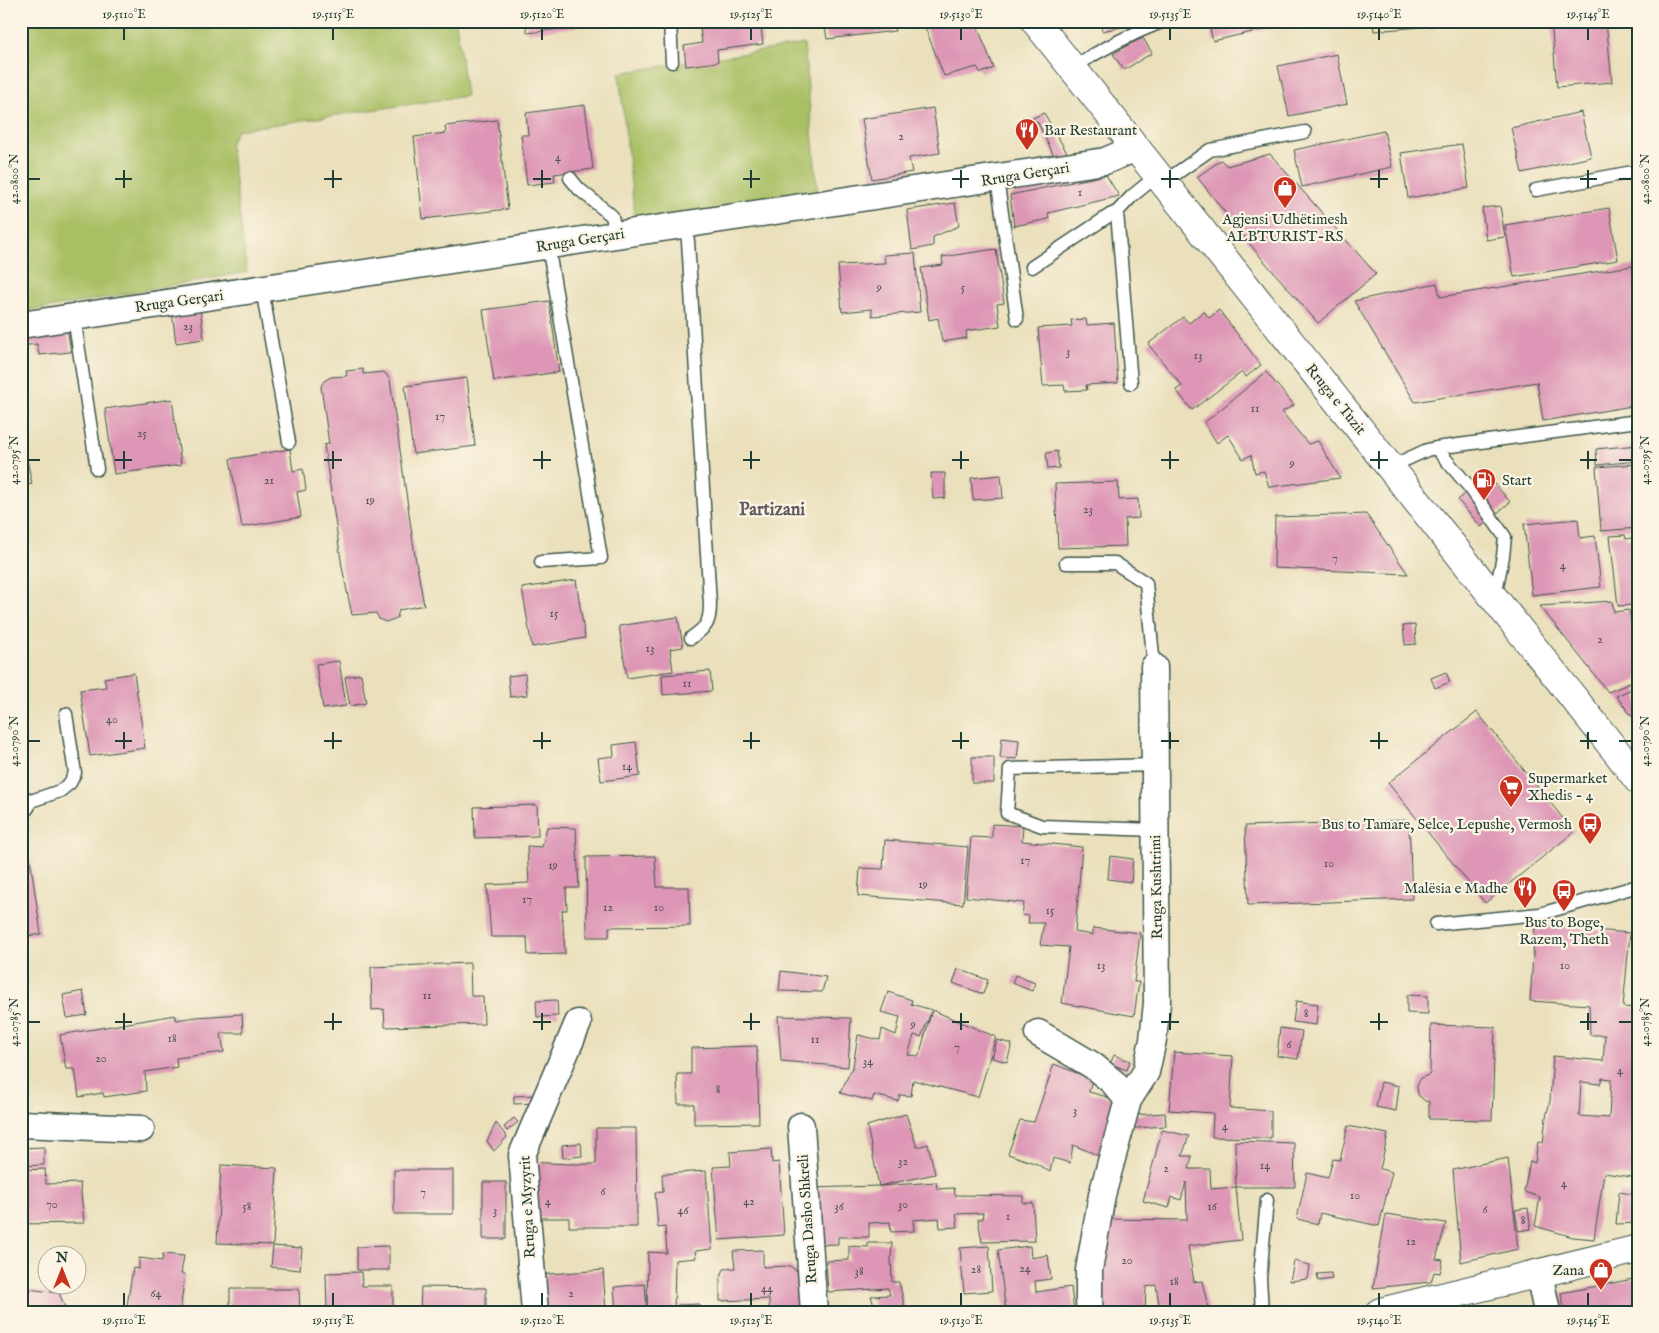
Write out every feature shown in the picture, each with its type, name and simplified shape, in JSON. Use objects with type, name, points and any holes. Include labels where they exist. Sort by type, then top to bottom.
[{"type":"main road","name":"Rruga e Tuzit","points":[[1035,21],[1637,778]]},
{"type":"main road","points":[[1380,1312],[1638,1248]]},
{"type":"street","name":"Rruga Gerçari","points":[[21,325],[1105,161],[1136,148]]},
{"type":"street","name":"Rruga Kushtrimi","points":[[1090,1312],[1090,1270],[1102,1195],[1128,1100],[1146,1072],[1153,1040],[1157,1002],[1154,667]]},
{"type":"street","name":"Rruga e Myzyrit","points":[[535,1312],[522,1155],[578,1023]]},
{"type":"street","points":[[1038,1033],[1092,1065],[1113,1082],[1128,1100]]},
{"type":"street","points":[[21,1124],[141,1130]]},
{"type":"street","name":"Rruga Dasho Shkreli","points":[[801,1126],[814,1312]]},
{"type":"street","points":[[1539,1273],[1548,1312]]},
{"type":"lane","points":[[670,21],[672,62]]},
{"type":"lane","points":[[1072,68],[1103,48],[1132,33],[1164,21]]},
{"type":"lane","points":[[1032,267],[1117,212],[1132,196],[1210,150],[1305,132]]},
{"type":"lane","points":[[1536,190],[1638,171]]},
{"type":"lane","points":[[570,178],[579,189],[612,216],[616,235]]},
{"type":"lane","points":[[997,178],[1018,319]]},
{"type":"lane","points":[[1117,212],[1131,383]]},
{"type":"lane","points":[[685,224],[688,241],[710,604],[710,616],[706,627],[691,638]]},
{"type":"lane","points":[[541,562],[601,558],[548,245]]},
{"type":"lane","points":[[262,288],[289,442]]},
{"type":"lane","points":[[74,317],[97,469]]},
{"type":"lane","points":[[1390,467],[1427,450],[1436,448],[1638,421]]},
{"type":"lane","points":[[1436,448],[1471,488],[1505,537],[1494,599]]},
{"type":"lane","points":[[1066,563],[1114,563],[1146,584],[1154,667]]},
{"type":"lane","points":[[22,804],[60,791],[70,783],[75,773],[66,714]]},
{"type":"lane","points":[[1155,766],[1010,769],[1007,813],[1042,826],[1156,830]]},
{"type":"lane","points":[[1436,924],[1540,914],[1638,886]]},
{"type":"lane","points":[[1262,1312],[1260,1278],[1267,1200]]},
{"type":"green space","points":[[21,21],[456,21],[466,96],[237,130],[230,144],[247,272],[54,307],[21,311]]},
{"type":"green space","points":[[804,44],[818,196],[635,220],[619,73]]},
{"type":"building","points":[[526,21],[576,21],[577,27],[527,33]]},
{"type":"building","points":[[699,21],[760,21],[763,44],[717,50],[718,62],[686,66],[684,46],[702,43]]},
{"type":"building","points":[[824,21],[893,21],[895,31],[827,39]]},
{"type":"building","points":[[956,21],[975,21],[994,68],[981,73],[977,67],[944,76],[925,27]]},
{"type":"building","points":[[1100,21],[1140,21],[1140,23],[1102,31]]},
{"type":"building","points":[[1208,21],[1287,21],[1287,24],[1213,41]]},
{"type":"building","points":[[1373,21],[1443,21],[1443,25],[1374,31]]},
{"type":"building","points":[[1551,21],[1606,21],[1612,82],[1557,87]]},
{"type":"building","points":[[1143,38],[1152,53],[1124,70],[1113,54]]},
{"type":"building","points":[[1337,54],[1347,104],[1289,116],[1278,66]]},
{"type":"building","points":[[585,105],[593,169],[554,174],[555,182],[527,185],[521,135],[528,135],[526,113]]},
{"type":"building","points":[[933,108],[940,153],[909,158],[912,172],[872,179],[862,119]]},
{"type":"building","points":[[1581,112],[1591,157],[1522,173],[1511,128]]},
{"type":"building","points":[[1044,113],[1070,158],[1056,160],[1037,121],[1033,122],[1033,118]]},
{"type":"building","points":[[497,120],[508,209],[423,219],[414,137],[446,133],[445,126]]},
{"type":"building","points":[[1384,131],[1392,167],[1302,187],[1294,150]]},
{"type":"building","points":[[1462,144],[1469,188],[1408,198],[1401,153]]},
{"type":"building","points":[[1270,154],[1376,274],[1318,323],[1257,253],[1197,177],[1221,160],[1227,166]]},
{"type":"building","points":[[1106,175],[1119,196],[1048,213],[1049,219],[1014,226],[1010,195]]},
{"type":"building","points":[[955,203],[959,226],[933,237],[933,246],[912,250],[907,210]]},
{"type":"building","points":[[1500,206],[1505,237],[1486,240],[1482,208]]},
{"type":"building","points":[[1609,208],[1618,260],[1514,277],[1505,225]]},
{"type":"building","points":[[996,249],[1004,303],[997,304],[1000,326],[966,331],[967,338],[942,342],[938,318],[929,320],[921,268],[943,265],[942,257]]},
{"type":"building","points":[[915,253],[920,312],[872,316],[872,309],[842,312],[838,265],[885,263],[884,255]]},
{"type":"building","points":[[1638,265],[1638,405],[1543,421],[1537,382],[1415,402],[1354,301],[1437,283],[1440,297]]},
{"type":"building","points":[[549,301],[559,372],[494,381],[483,310]]},
{"type":"building","points":[[200,308],[204,339],[176,343],[172,312]]},
{"type":"building","points":[[1219,310],[1261,365],[1246,377],[1242,372],[1192,410],[1176,390],[1182,386],[1148,344],[1183,317],[1189,323],[1204,311],[1209,318]]},
{"type":"building","points":[[1086,319],[1087,325],[1114,323],[1118,383],[1086,385],[1087,390],[1065,391],[1064,385],[1043,386],[1038,328],[1072,326],[1071,320]]},
{"type":"building","points":[[67,328],[71,352],[39,355],[37,344],[21,346],[21,333]]},
{"type":"building","points":[[363,369],[363,374],[383,372],[390,380],[415,556],[424,605],[399,610],[397,618],[386,622],[379,619],[376,613],[352,615],[342,567],[324,445],[329,444],[321,386],[324,381],[331,377],[347,376],[346,371]]},
{"type":"building","points":[[1266,372],[1294,405],[1282,412],[1308,444],[1318,441],[1340,478],[1269,487],[1264,471],[1255,473],[1251,455],[1243,459],[1228,435],[1217,443],[1204,423]]},
{"type":"building","points":[[467,378],[475,446],[413,454],[405,386]]},
{"type":"building","points":[[172,399],[181,465],[114,474],[105,409]]},
{"type":"building","points":[[21,430],[32,484],[21,486]]},
{"type":"building","points":[[1638,445],[1638,461],[1597,465],[1596,449]]},
{"type":"building","points":[[290,449],[293,471],[303,469],[306,490],[297,492],[301,517],[242,527],[230,459]]},
{"type":"building","points":[[1057,451],[1059,468],[1048,469],[1046,453]]},
{"type":"building","points":[[1638,464],[1638,528],[1601,531],[1596,467]]},
{"type":"building","points":[[931,473],[945,473],[945,498],[933,499]]},
{"type":"building","name":"Start","points":[[1487,474],[1510,502],[1481,527],[1458,500]]},
{"type":"building","points":[[1001,475],[1003,498],[973,500],[971,478]]},
{"type":"building","points":[[1118,482],[1119,500],[1138,499],[1139,518],[1125,519],[1126,546],[1058,548],[1055,484]]},
{"type":"building","points":[[1366,514],[1408,574],[1274,568],[1275,517]]},
{"type":"building","points":[[1578,519],[1580,538],[1595,536],[1601,587],[1532,595],[1524,524]]},
{"type":"building","points":[[1625,535],[1626,539],[1638,537],[1638,629],[1633,605],[1618,606],[1610,536]]},
{"type":"building","points":[[576,580],[585,638],[532,647],[522,588]]},
{"type":"building","points":[[1612,601],[1614,612],[1629,610],[1638,666],[1638,680],[1608,692],[1540,606]]},
{"type":"building","points":[[678,617],[683,647],[670,649],[673,671],[627,678],[619,626]]},
{"type":"building","points":[[1415,625],[1416,644],[1405,645],[1403,626]]},
{"type":"building","points":[[339,661],[346,706],[323,709],[316,664]]},
{"type":"building","points":[[710,671],[712,691],[663,695],[662,675]]},
{"type":"building","points":[[1446,672],[1450,682],[1435,688],[1431,678]]},
{"type":"building","points":[[134,673],[145,748],[90,756],[80,690],[106,687],[104,678]]},
{"type":"building","points":[[361,674],[366,703],[350,706],[345,677]]},
{"type":"building","points":[[525,674],[527,695],[510,697],[508,676]]},
{"type":"building","points":[[1638,686],[1638,724],[1616,696]]},
{"type":"building","points":[[1477,712],[1574,832],[1485,903],[1388,783]]},
{"type":"building","points":[[1002,738],[1019,740],[1017,759],[1000,758]]},
{"type":"building","points":[[636,742],[640,776],[601,781],[598,758],[614,756],[613,745]]},
{"type":"building","points":[[972,757],[994,757],[994,783],[972,783]]},
{"type":"building","points":[[537,805],[538,836],[475,838],[474,807]]},
{"type":"building","points":[[1409,820],[1412,899],[1248,905],[1245,826]]},
{"type":"building","points":[[992,824],[1023,826],[1022,841],[1082,847],[1075,932],[1093,935],[1093,928],[1140,933],[1134,982],[1139,982],[1134,1016],[1062,1003],[1069,947],[1040,945],[1044,923],[1028,923],[1029,916],[1022,915],[1024,903],[966,897],[971,837],[992,838]]},
{"type":"building","points":[[547,827],[576,828],[579,888],[566,888],[567,910],[562,910],[565,954],[528,955],[527,937],[491,937],[487,885],[529,883],[527,846],[542,847]]},
{"type":"building","points":[[885,840],[968,847],[963,904],[858,896],[860,868],[883,869]]},
{"type":"building","points":[[655,856],[657,887],[689,887],[690,926],[609,927],[609,937],[587,937],[586,857]]},
{"type":"building","points":[[1110,856],[1133,859],[1131,882],[1108,879]]},
{"type":"building","points":[[30,859],[41,934],[21,937],[21,861]]},
{"type":"building","points":[[1535,925],[1630,933],[1623,1007],[1638,1008],[1638,1178],[1604,1173],[1594,1239],[1573,1237],[1535,1226],[1540,1197],[1524,1192],[1530,1161],[1535,1163],[1538,1142],[1543,1143],[1550,1101],[1553,1056],[1603,1061],[1605,1035],[1590,1035],[1589,1005],[1530,1001]],"holes":[[[1602,1078],[1611,1079],[1609,1118],[1579,1116],[1581,1082],[1600,1084]]]},
{"type":"building","points":[[470,963],[471,996],[483,996],[484,1024],[385,1027],[384,1009],[372,1010],[371,967]]},
{"type":"building","points":[[958,969],[988,980],[983,994],[953,983]]},
{"type":"building","points":[[781,971],[826,977],[822,992],[779,991]]},
{"type":"building","points":[[1015,975],[1035,983],[1032,991],[1012,983]]},
{"type":"building","points":[[83,991],[87,1015],[67,1018],[63,995]]},
{"type":"building","points":[[888,992],[912,1000],[911,1004],[932,1010],[996,1037],[978,1097],[913,1080],[911,1096],[900,1095],[898,1101],[874,1095],[872,1101],[840,1093],[853,1066],[858,1035],[880,1040],[882,1029],[896,1035],[900,1017],[881,1012]],"holes":[[[932,1010],[919,1056],[908,1055],[914,1035],[921,1037]]]},
{"type":"building","points":[[1407,995],[1428,996],[1428,1014],[1407,1013]]},
{"type":"building","points":[[557,1000],[558,1016],[537,1017],[536,1001]]},
{"type":"building","points":[[1296,1001],[1318,1004],[1316,1025],[1293,1022]]},
{"type":"building","points":[[242,1014],[243,1033],[221,1033],[224,1052],[176,1058],[177,1067],[145,1072],[146,1091],[104,1097],[103,1093],[79,1097],[75,1069],[66,1069],[60,1035],[175,1015],[176,1020]]},
{"type":"building","points":[[778,1016],[851,1018],[848,1067],[781,1061]]},
{"type":"building","points":[[1431,1025],[1495,1027],[1492,1120],[1429,1119],[1429,1102],[1418,1095],[1417,1086],[1421,1078],[1430,1074]]},
{"type":"building","points":[[1280,1028],[1302,1031],[1298,1059],[1277,1056]]},
{"type":"building","points":[[997,1040],[1012,1044],[1007,1062],[992,1058]]},
{"type":"building","points":[[757,1046],[759,1123],[694,1124],[694,1104],[678,1104],[677,1074],[691,1074],[691,1048]]},
{"type":"building","points":[[1174,1052],[1233,1056],[1230,1108],[1271,1111],[1271,1138],[1212,1137],[1213,1113],[1169,1110]]},
{"type":"building","points":[[1114,1055],[1130,1061],[1127,1070],[1110,1064]]},
{"type":"building","points":[[1054,1064],[1092,1079],[1089,1092],[1115,1099],[1100,1156],[1073,1145],[1070,1163],[1053,1158],[1050,1172],[1037,1164],[1008,1154],[1020,1120],[1034,1122]]},
{"type":"building","points":[[1381,1082],[1399,1086],[1396,1111],[1376,1107]]},
{"type":"building","points":[[537,1095],[537,1103],[514,1104],[514,1096]]},
{"type":"building","points":[[1165,1113],[1166,1126],[1135,1128],[1134,1115]]},
{"type":"building","points":[[906,1114],[917,1147],[928,1144],[935,1174],[879,1186],[867,1126]]},
{"type":"building","points":[[514,1118],[518,1122],[507,1131],[504,1127]]},
{"type":"building","points":[[496,1123],[507,1137],[494,1151],[487,1141]]},
{"type":"building","points":[[1348,1126],[1388,1134],[1380,1169],[1392,1172],[1379,1226],[1320,1213],[1318,1224],[1297,1219],[1307,1173],[1328,1178],[1333,1159],[1340,1160]]},
{"type":"building","points":[[596,1128],[636,1128],[637,1227],[569,1227],[569,1218],[530,1218],[529,1162],[596,1164]]},
{"type":"building","points":[[1162,1130],[1189,1136],[1182,1156],[1192,1156],[1189,1169],[1210,1169],[1211,1189],[1236,1187],[1241,1240],[1188,1246],[1194,1282],[1202,1281],[1209,1312],[1170,1312],[1169,1304],[1159,1305],[1156,1285],[1146,1287],[1145,1312],[1100,1312],[1104,1219],[1187,1220],[1186,1182],[1181,1200],[1172,1197],[1169,1208],[1143,1201]]},
{"type":"building","points":[[1235,1141],[1294,1143],[1295,1187],[1236,1187]]},
{"type":"building","points":[[581,1143],[582,1156],[563,1158],[562,1145]]},
{"type":"building","points":[[44,1147],[44,1165],[21,1166],[21,1148]]},
{"type":"building","points":[[771,1149],[772,1163],[779,1162],[784,1235],[719,1240],[713,1167],[731,1166],[730,1152]]},
{"type":"building","points":[[1508,1158],[1518,1249],[1461,1262],[1453,1170]]},
{"type":"building","points":[[221,1165],[277,1168],[273,1245],[217,1243]]},
{"type":"building","points":[[45,1169],[46,1184],[80,1183],[84,1223],[21,1224],[21,1170]]},
{"type":"building","points":[[394,1170],[453,1170],[453,1214],[394,1214]]},
{"type":"building","points":[[706,1171],[712,1249],[695,1251],[696,1258],[675,1260],[674,1312],[647,1312],[648,1252],[667,1253],[665,1227],[658,1228],[655,1193],[663,1192],[662,1174]]},
{"type":"building","points":[[483,1182],[506,1182],[506,1239],[483,1239]]},
{"type":"building","points":[[936,1182],[937,1189],[954,1188],[955,1195],[1023,1196],[1023,1203],[1033,1203],[1035,1241],[982,1242],[978,1219],[982,1219],[983,1213],[956,1214],[958,1227],[940,1228],[939,1218],[913,1220],[914,1231],[891,1232],[890,1222],[869,1223],[869,1237],[838,1237],[838,1244],[811,1245],[809,1188]]},
{"type":"building","points":[[1619,1192],[1638,1195],[1638,1223],[1616,1224]]},
{"type":"building","points":[[1528,1208],[1531,1229],[1518,1231],[1515,1210]]},
{"type":"building","points":[[1386,1214],[1446,1223],[1436,1259],[1443,1260],[1440,1273],[1434,1272],[1431,1282],[1373,1288]]},
{"type":"building","points":[[868,1243],[892,1243],[892,1282],[899,1282],[906,1312],[876,1312],[871,1296],[890,1295],[888,1288],[828,1292],[826,1261],[849,1260],[849,1246],[868,1247]]},
{"type":"building","points":[[273,1246],[302,1248],[300,1270],[271,1267]]},
{"type":"building","points":[[389,1246],[389,1270],[357,1270],[357,1247]]},
{"type":"building","points":[[989,1246],[992,1291],[964,1293],[960,1248]]},
{"type":"building","points":[[1030,1246],[1031,1258],[1048,1255],[1051,1279],[1035,1281],[1036,1292],[1071,1287],[1074,1312],[1006,1312],[998,1250]]},
{"type":"building","points":[[763,1250],[763,1267],[790,1266],[798,1272],[800,1278],[801,1312],[769,1312],[769,1299],[720,1301],[720,1279],[724,1269],[735,1268],[733,1251]]},
{"type":"building","points":[[163,1254],[184,1256],[181,1274],[185,1274],[180,1312],[126,1312],[133,1268],[139,1269],[139,1258],[162,1261]]},
{"type":"building","points":[[1294,1261],[1310,1265],[1308,1279],[1290,1281]]},
{"type":"building","points":[[603,1270],[606,1312],[539,1312],[537,1275]]},
{"type":"building","points":[[361,1272],[362,1286],[393,1286],[393,1312],[327,1312],[326,1273]]},
{"type":"building","points":[[1331,1273],[1332,1279],[1318,1281],[1317,1274]]},
{"type":"building","points":[[1638,1278],[1638,1312],[1565,1312],[1561,1293]]},
{"type":"building","points":[[645,1284],[647,1312],[616,1312],[614,1287]]},
{"type":"building","points":[[421,1287],[486,1288],[486,1312],[420,1312]]},
{"type":"building","points":[[21,1288],[38,1290],[38,1296],[60,1296],[67,1312],[21,1312]]},
{"type":"building","points":[[230,1289],[299,1289],[300,1312],[230,1312]]},
{"type":"building","points":[[699,1304],[700,1312],[679,1312],[678,1305]]},
{"type":"place","name":"Bar Restaurant","points":[[1027,151]]},
{"type":"place","name":"Agjensi Udhëtimesh ALBTURIST-RS","points":[[1285,209]]},
{"type":"place","name":"Start","points":[[1484,501]]},
{"type":"place","name":"Supermarket Xhedis - 4","points":[[1511,808]]},
{"type":"place","name":"Bus to Tamare, Selce, Lepushe, Vermosh","points":[[1590,845]]},
{"type":"place","name":"Malësia e Madhe","points":[[1525,909]]},
{"type":"place","name":"Bus to Boge, Razem, Theth","points":[[1564,912]]},
{"type":"place","name":"Zana","points":[[1601,1291]]},
{"type":"district","name":"Partizani","points":[[772,509]]}]
